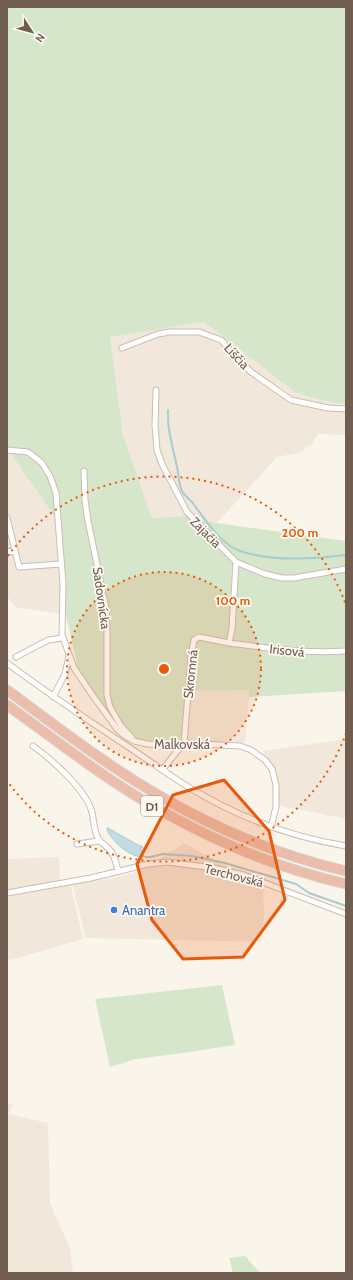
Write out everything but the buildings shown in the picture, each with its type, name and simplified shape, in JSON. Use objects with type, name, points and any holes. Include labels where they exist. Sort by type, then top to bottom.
[{"type":"highway","name":"D1","points":[[7,690],[108,763],[176,806],[234,834],[270,849],[346,871]]},
{"type":"highway","name":"D1","points":[[7,705],[95,769],[128,791],[183,823],[241,850],[274,863],[346,884]]},
{"type":"street","name":"Líščia","points":[[122,348],[158,334],[170,332],[199,332],[221,340],[251,372],[291,400],[328,408],[346,409]]},
{"type":"street","name":"Zajačia","points":[[156,390],[155,425],[157,450],[162,464],[187,512],[236,562],[265,574],[282,578],[294,578],[346,569]]},
{"type":"street","name":"Malkovská","points":[[7,450],[28,452],[42,463],[50,476],[56,493],[63,584],[62,635],[74,668],[117,729],[124,735],[134,740],[147,744],[167,745],[184,743],[240,746],[251,750],[265,760],[272,769],[276,786],[276,807],[271,827]]},
{"type":"street","name":"Sadovnícka","points":[[84,471],[85,500],[88,521],[106,608],[107,695],[110,707],[121,726],[134,740]]},
{"type":"street","points":[[7,518],[19,567],[61,564]]},
{"type":"street","points":[[7,552],[15,550]]},
{"type":"street","points":[[229,643],[232,629],[236,562]]},
{"type":"street","name":"Skromná","points":[[184,743],[191,656],[194,640],[199,637],[229,643]]},
{"type":"street","points":[[16,657],[48,640],[64,638]]},
{"type":"street","name":"Irisová","points":[[229,643],[290,651],[323,653],[346,651]]},
{"type":"street","points":[[53,697],[65,674],[70,655]]},
{"type":"street","name":"Malkovská","points":[[7,663],[53,697],[191,789],[238,814],[271,827],[322,842],[346,846]]},
{"type":"street","points":[[162,770],[184,743]]},
{"type":"street","points":[[33,746],[56,764],[86,799],[91,810],[94,827],[99,841],[110,850],[115,859],[118,871]]},
{"type":"street","points":[[77,844],[99,841]]},
{"type":"street","name":"Terchovská","points":[[7,893],[91,878],[148,864],[167,862],[214,868],[244,875],[346,914]]},
{"type":"highlighted area","points":[[224,780],[269,831],[285,900],[243,957],[183,959],[152,920],[137,864],[173,795]]},
{"type":"shaded area","points":[[204,322],[296,393],[334,403],[346,404],[346,435],[318,434],[311,445],[298,453],[277,457],[217,523],[188,516],[152,518],[123,435],[110,337]]},
{"type":"shaded area","points":[[7,448],[61,526],[66,615],[15,607],[7,596]]},
{"type":"shaded area","points":[[249,690],[245,743],[189,740],[187,733],[190,691]]},
{"type":"shaded area","points":[[346,739],[346,819],[278,805],[270,765],[263,751]]},
{"type":"shaded area","points":[[184,843],[263,886],[264,913],[262,942],[86,938],[72,883],[115,878],[143,870]]},
{"type":"shaded area","points":[[59,857],[60,881],[70,883],[83,939],[7,960],[7,859]]},
{"type":"shaded area","points":[[7,1103],[13,1105],[8,1114],[48,1123],[50,1203],[70,1249],[73,1273],[7,1273]]},
{"type":"green space","points":[[7,7],[346,7],[346,404],[334,403],[296,393],[204,322],[110,337],[123,435],[152,518],[188,516],[217,523],[346,541],[346,691],[249,697],[249,690],[191,691],[187,733],[189,740],[157,745],[131,737],[121,732],[78,669],[66,615],[61,526],[7,448]]},
{"type":"green space","points":[[222,985],[235,1045],[136,1059],[110,1067],[95,999]]},
{"type":"green space","points":[[245,1256],[260,1273],[233,1273],[229,1258]]},
{"type":"water","points":[[108,828],[143,847],[141,850],[143,855],[147,858],[130,853],[120,847],[107,830]]},
{"type":"waterway","points":[[168,410],[169,432],[182,491],[207,523],[226,543],[240,551],[265,557],[293,559],[346,555]]},
{"type":"waterway","points":[[147,857],[163,854],[192,856],[225,863],[296,884],[309,893],[346,906]]},
{"type":"place","name":"Anantra","points":[[114,910]]}]
